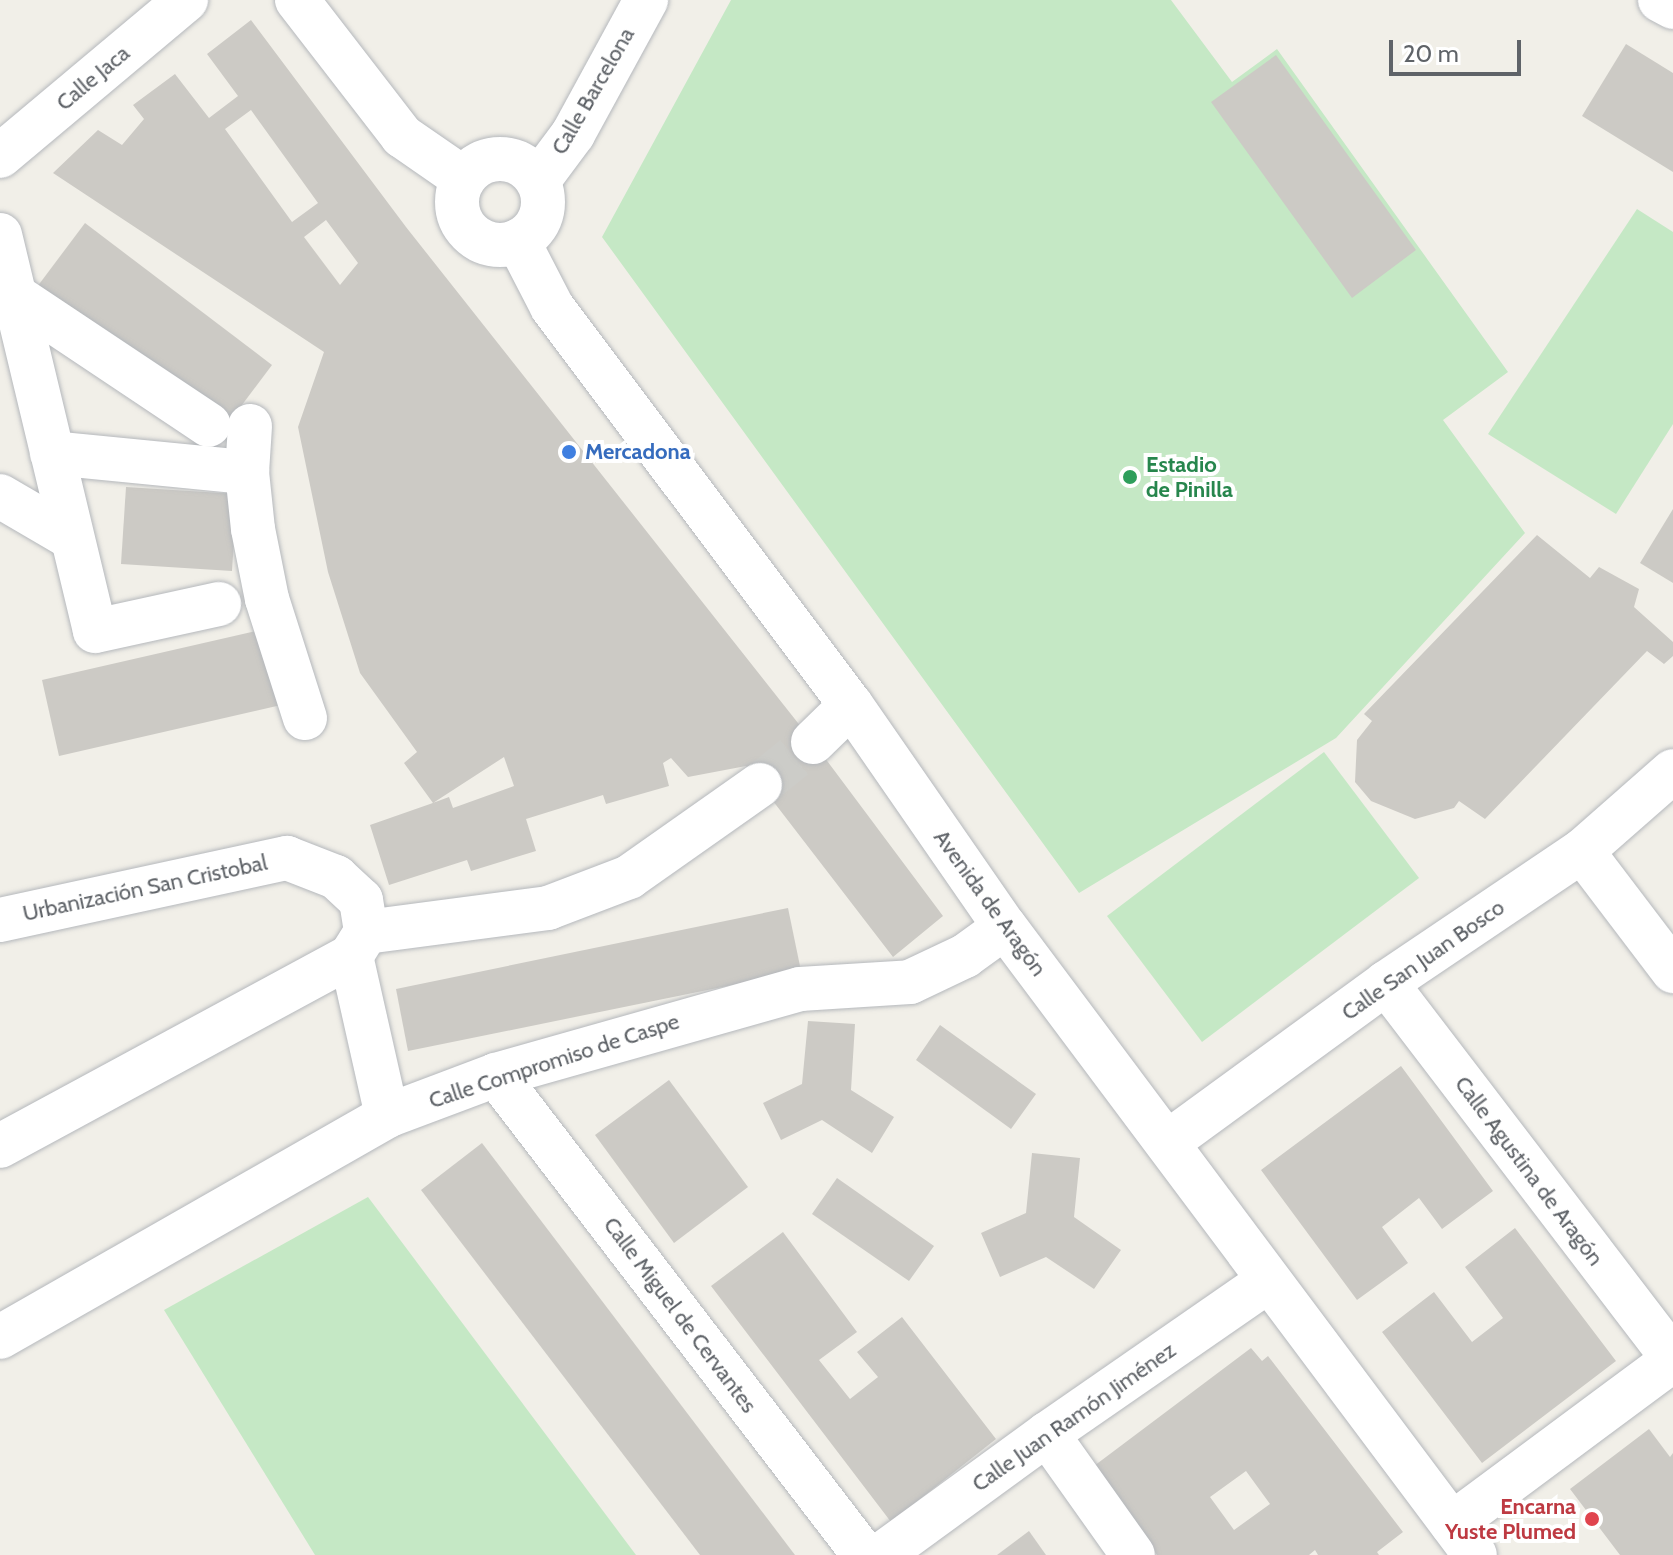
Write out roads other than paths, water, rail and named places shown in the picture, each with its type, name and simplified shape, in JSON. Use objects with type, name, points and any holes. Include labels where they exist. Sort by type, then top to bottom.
[{"type":"street","points":[[297,0],[402,136],[464,179]]},
{"type":"street","name":"Calle Barcelona","points":[[538,181],[573,134],[646,0]]},
{"type":"street","points":[[1660,0],[1673,7]]},
{"type":"street","name":"Calle Jaca","points":[[0,156],[176,2]]},
{"type":"street","points":[[502,159],[516,162],[538,181],[543,210],[538,223],[518,241],[492,245],[468,231],[457,207],[464,179],[474,169],[502,159]]},
{"type":"street","points":[[0,235],[14,295],[17,365],[52,453],[95,631],[219,604]]},
{"type":"street","name":"Avenida de Aragón","points":[[518,241],[552,307],[851,705],[1005,927],[1464,1540]]},
{"type":"street","points":[[14,295],[229,426],[247,472],[253,529],[267,599],[305,718]]},
{"type":"street","points":[[52,453],[247,472]]},
{"type":"street","points":[[0,496],[72,538]]},
{"type":"street","points":[[813,742],[851,705]]},
{"type":"street","name":"Calle San Juan Bosco","points":[[1168,1142],[1386,983],[1582,851],[1673,771]]},
{"type":"street","points":[[0,1146],[359,944],[548,908],[629,877],[760,785]]},
{"type":"street","points":[[1582,851],[1673,971]]},
{"type":"street","name":"Urbanización San Cristobal","points":[[0,920],[287,858],[336,877],[361,900],[359,944],[387,1116]]},
{"type":"street","name":"Calle Compromiso de Caspe","points":[[0,1337],[387,1116],[496,1075],[800,989],[910,982],[965,956],[1005,927]]},
{"type":"street","name":"Calle Agustina de Aragón","points":[[1386,983],[1673,1360]]},
{"type":"street","name":"Calle Miguel de Cervantes","points":[[496,1075],[864,1555]]},
{"type":"street","name":"Calle Juan Ramón Jiménez","points":[[881,1555],[1047,1434],[1268,1281]]},
{"type":"street","points":[[1464,1540],[1673,1360]]},
{"type":"street","points":[[1047,1434],[1133,1555]]},
{"type":"tunnel","points":[[760,785],[813,742]]},
{"type":"place","name":"Mercadona","points":[[569,452]]},
{"type":"place","name":"Estadio de Pinilla","points":[[1130,477]]},
{"type":"place","name":"Encarna Yuste Plumed","points":[[1592,1519]]}]
